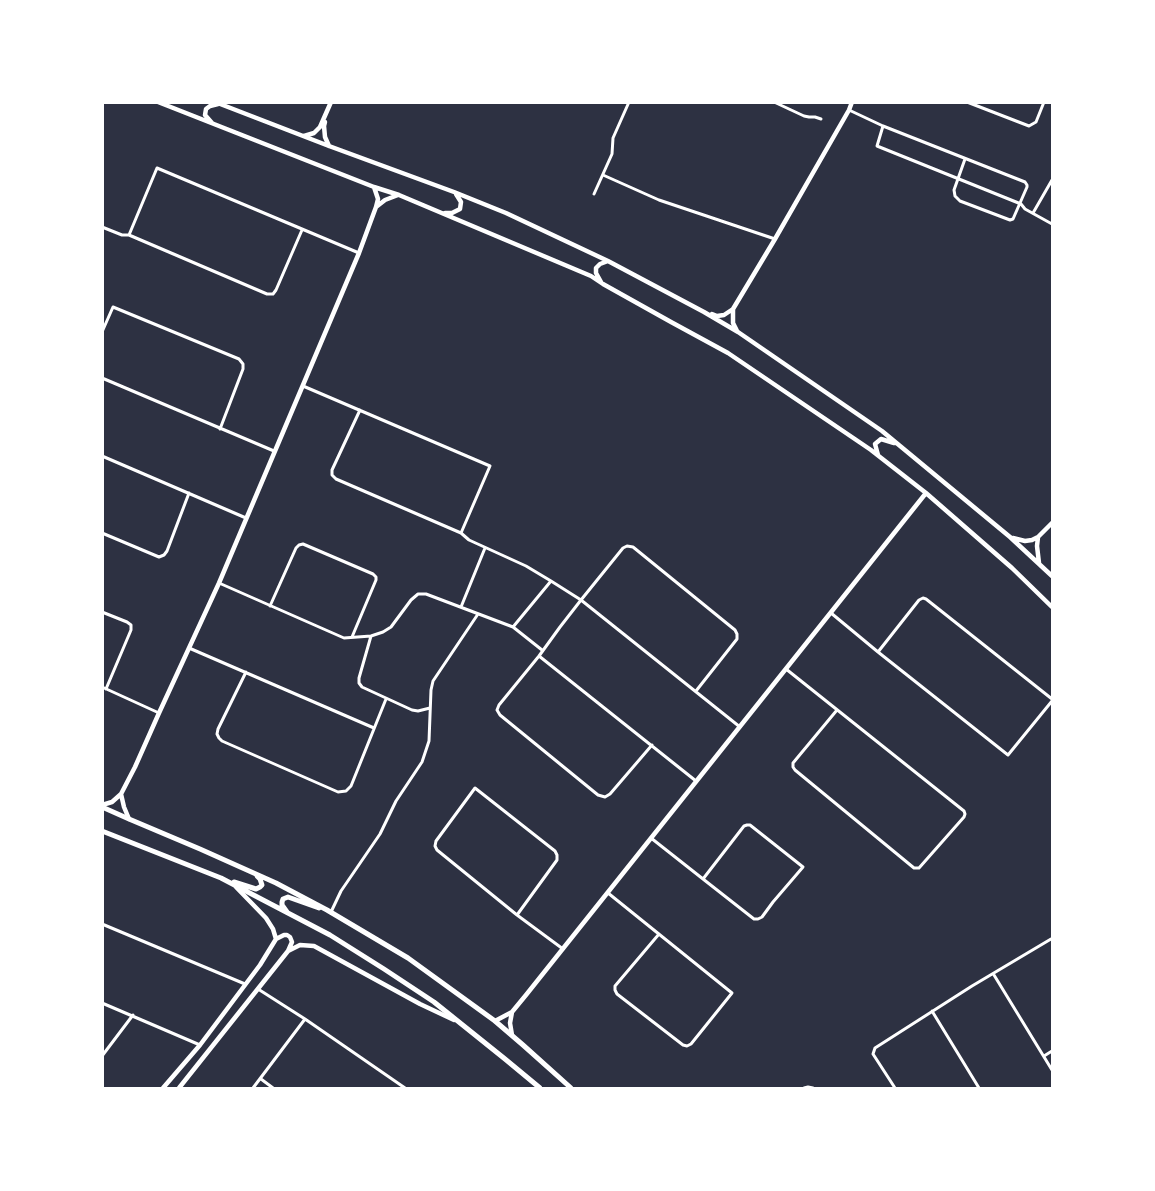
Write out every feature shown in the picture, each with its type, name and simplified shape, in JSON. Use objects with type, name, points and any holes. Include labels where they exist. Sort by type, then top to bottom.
[{"type":"main road","points":[[102,806],[276,883],[329,911],[408,958],[495,1021],[571,1088]]},
{"type":"main road","points":[[102,831],[221,878],[256,889],[260,887],[262,882],[255,874]]},
{"type":"main road","points":[[221,878],[330,935],[384,968],[434,1002],[540,1088]]},
{"type":"main road","points":[[290,915],[282,906],[285,897],[329,911]]},
{"type":"street","points":[[158,102],[374,187],[399,195],[590,276],[728,353],[878,455],[1012,568],[1052,607]]},
{"type":"street","points":[[329,146],[325,137],[324,126],[331,102]]},
{"type":"street","points":[[594,194],[613,152],[614,135],[629,102]]},
{"type":"street","points":[[774,102],[804,116],[821,119]]},
{"type":"street","points":[[704,312],[718,316],[724,315],[733,309],[775,239],[852,102]]},
{"type":"street","points":[[966,102],[1029,126],[1036,122],[1044,102]]},
{"type":"street","points":[[212,124],[205,114],[206,109],[217,103],[454,192],[506,213],[608,262],[704,312],[738,332],[882,431],[1010,537],[1052,576]]},
{"type":"street","points":[[303,136],[314,133],[317,130],[323,123],[329,108]]},
{"type":"street","points":[[849,110],[883,126],[1025,182],[1027,187],[1015,218],[1011,220],[960,201],[954,196],[965,159]]},
{"type":"street","points":[[883,126],[877,146],[1020,204],[1025,209],[1052,224]]},
{"type":"street","points":[[128,235],[157,168],[359,253]]},
{"type":"street","points":[[603,175],[652,197],[775,239]]},
{"type":"street","points":[[1033,213],[1052,180]]},
{"type":"street","points":[[102,806],[112,802],[122,794],[219,583],[359,253],[378,199],[374,187]]},
{"type":"street","points":[[441,212],[452,213],[460,209],[461,202],[454,192]]},
{"type":"street","points":[[376,207],[385,200],[399,195]]},
{"type":"street","points":[[102,227],[122,235],[128,235],[267,294],[273,294],[276,290],[302,230]]},
{"type":"street","points":[[602,284],[596,274],[596,268],[600,264],[608,262]]},
{"type":"street","points":[[102,332],[113,307],[239,359],[243,364],[243,369],[220,429]]},
{"type":"street","points":[[733,309],[733,323],[738,332]]},
{"type":"street","points":[[102,378],[274,451]]},
{"type":"street","points":[[303,386],[490,466],[461,533]]},
{"type":"street","points":[[360,410],[332,470],[332,474],[336,479],[461,533],[465,538],[526,566],[551,581],[581,600],[740,727]]},
{"type":"street","points":[[878,455],[876,444],[881,439],[895,443]]},
{"type":"street","points":[[102,456],[246,518]]},
{"type":"street","points":[[102,533],[159,557],[164,555],[189,493]]},
{"type":"street","points":[[495,1021],[512,1012],[926,494]]},
{"type":"street","points":[[1010,537],[1024,541],[1032,540],[1038,537],[1052,523]]},
{"type":"street","points":[[1038,537],[1039,562]]},
{"type":"street","points":[[270,606],[296,548],[303,544],[376,577],[352,637]]},
{"type":"street","points":[[652,745],[610,794],[598,796],[500,715],[498,710],[499,705],[581,600],[623,548],[627,546],[632,547],[737,634],[737,639],[696,691]]},
{"type":"street","points":[[461,607],[485,548]]},
{"type":"street","points":[[513,627],[551,581]]},
{"type":"street","points":[[219,583],[344,638],[377,635],[391,627],[411,600],[418,594],[426,594],[513,627],[543,650]]},
{"type":"street","points":[[831,613],[878,652],[1008,755],[1052,700],[923,598],[919,600],[878,652]]},
{"type":"street","points":[[102,612],[127,622],[131,630],[104,688],[159,714]]},
{"type":"street","points":[[329,911],[380,834],[396,802],[422,762],[429,741],[431,690],[434,681],[478,614]]},
{"type":"street","points":[[371,636],[359,678],[360,685],[364,689],[414,711],[430,708]]},
{"type":"street","points":[[189,648],[374,728]]},
{"type":"street","points":[[539,656],[697,781]]},
{"type":"street","points":[[786,669],[964,811],[964,817],[919,868],[914,868],[793,767],[793,763],[837,710]]},
{"type":"street","points":[[246,672],[217,732],[222,742],[338,792],[348,790],[351,786],[386,699]]},
{"type":"street","points":[[517,915],[557,860],[557,855],[555,851],[475,788],[436,841],[435,846],[437,850],[517,915],[563,949]]},
{"type":"street","points":[[122,794],[124,807],[129,819]]},
{"type":"street","points":[[651,838],[754,919],[762,917],[803,867],[750,825],[747,825],[744,826],[703,878]]},
{"type":"street","points":[[233,884],[266,918],[276,939]]},
{"type":"street","points":[[608,893],[659,934],[732,993],[691,1044],[687,1046],[683,1046],[617,994],[615,990],[615,986],[659,934]]},
{"type":"street","points":[[102,924],[245,984]]},
{"type":"street","points":[[163,1088],[200,1045],[260,965],[276,939],[284,935],[290,936],[292,942],[288,951],[179,1088]]},
{"type":"street","points":[[895,1088],[873,1054],[875,1048],[972,986],[1052,940]]},
{"type":"street","points":[[288,951],[300,945],[314,946],[420,1004],[462,1024]]},
{"type":"street","points":[[993,975],[1052,1070]]},
{"type":"street","points":[[258,989],[406,1088]]},
{"type":"street","points":[[102,1003],[200,1045]]},
{"type":"street","points":[[932,1011],[979,1088]]},
{"type":"street","points":[[512,1012],[510,1023],[512,1035]]},
{"type":"street","points":[[102,1056],[133,1015]]},
{"type":"street","points":[[253,1088],[305,1019]]},
{"type":"street","points":[[1044,1056],[1052,1050]]},
{"type":"street","points":[[261,1079],[273,1088]]},
{"type":"street","points":[[804,1088],[813,1088]]}]
